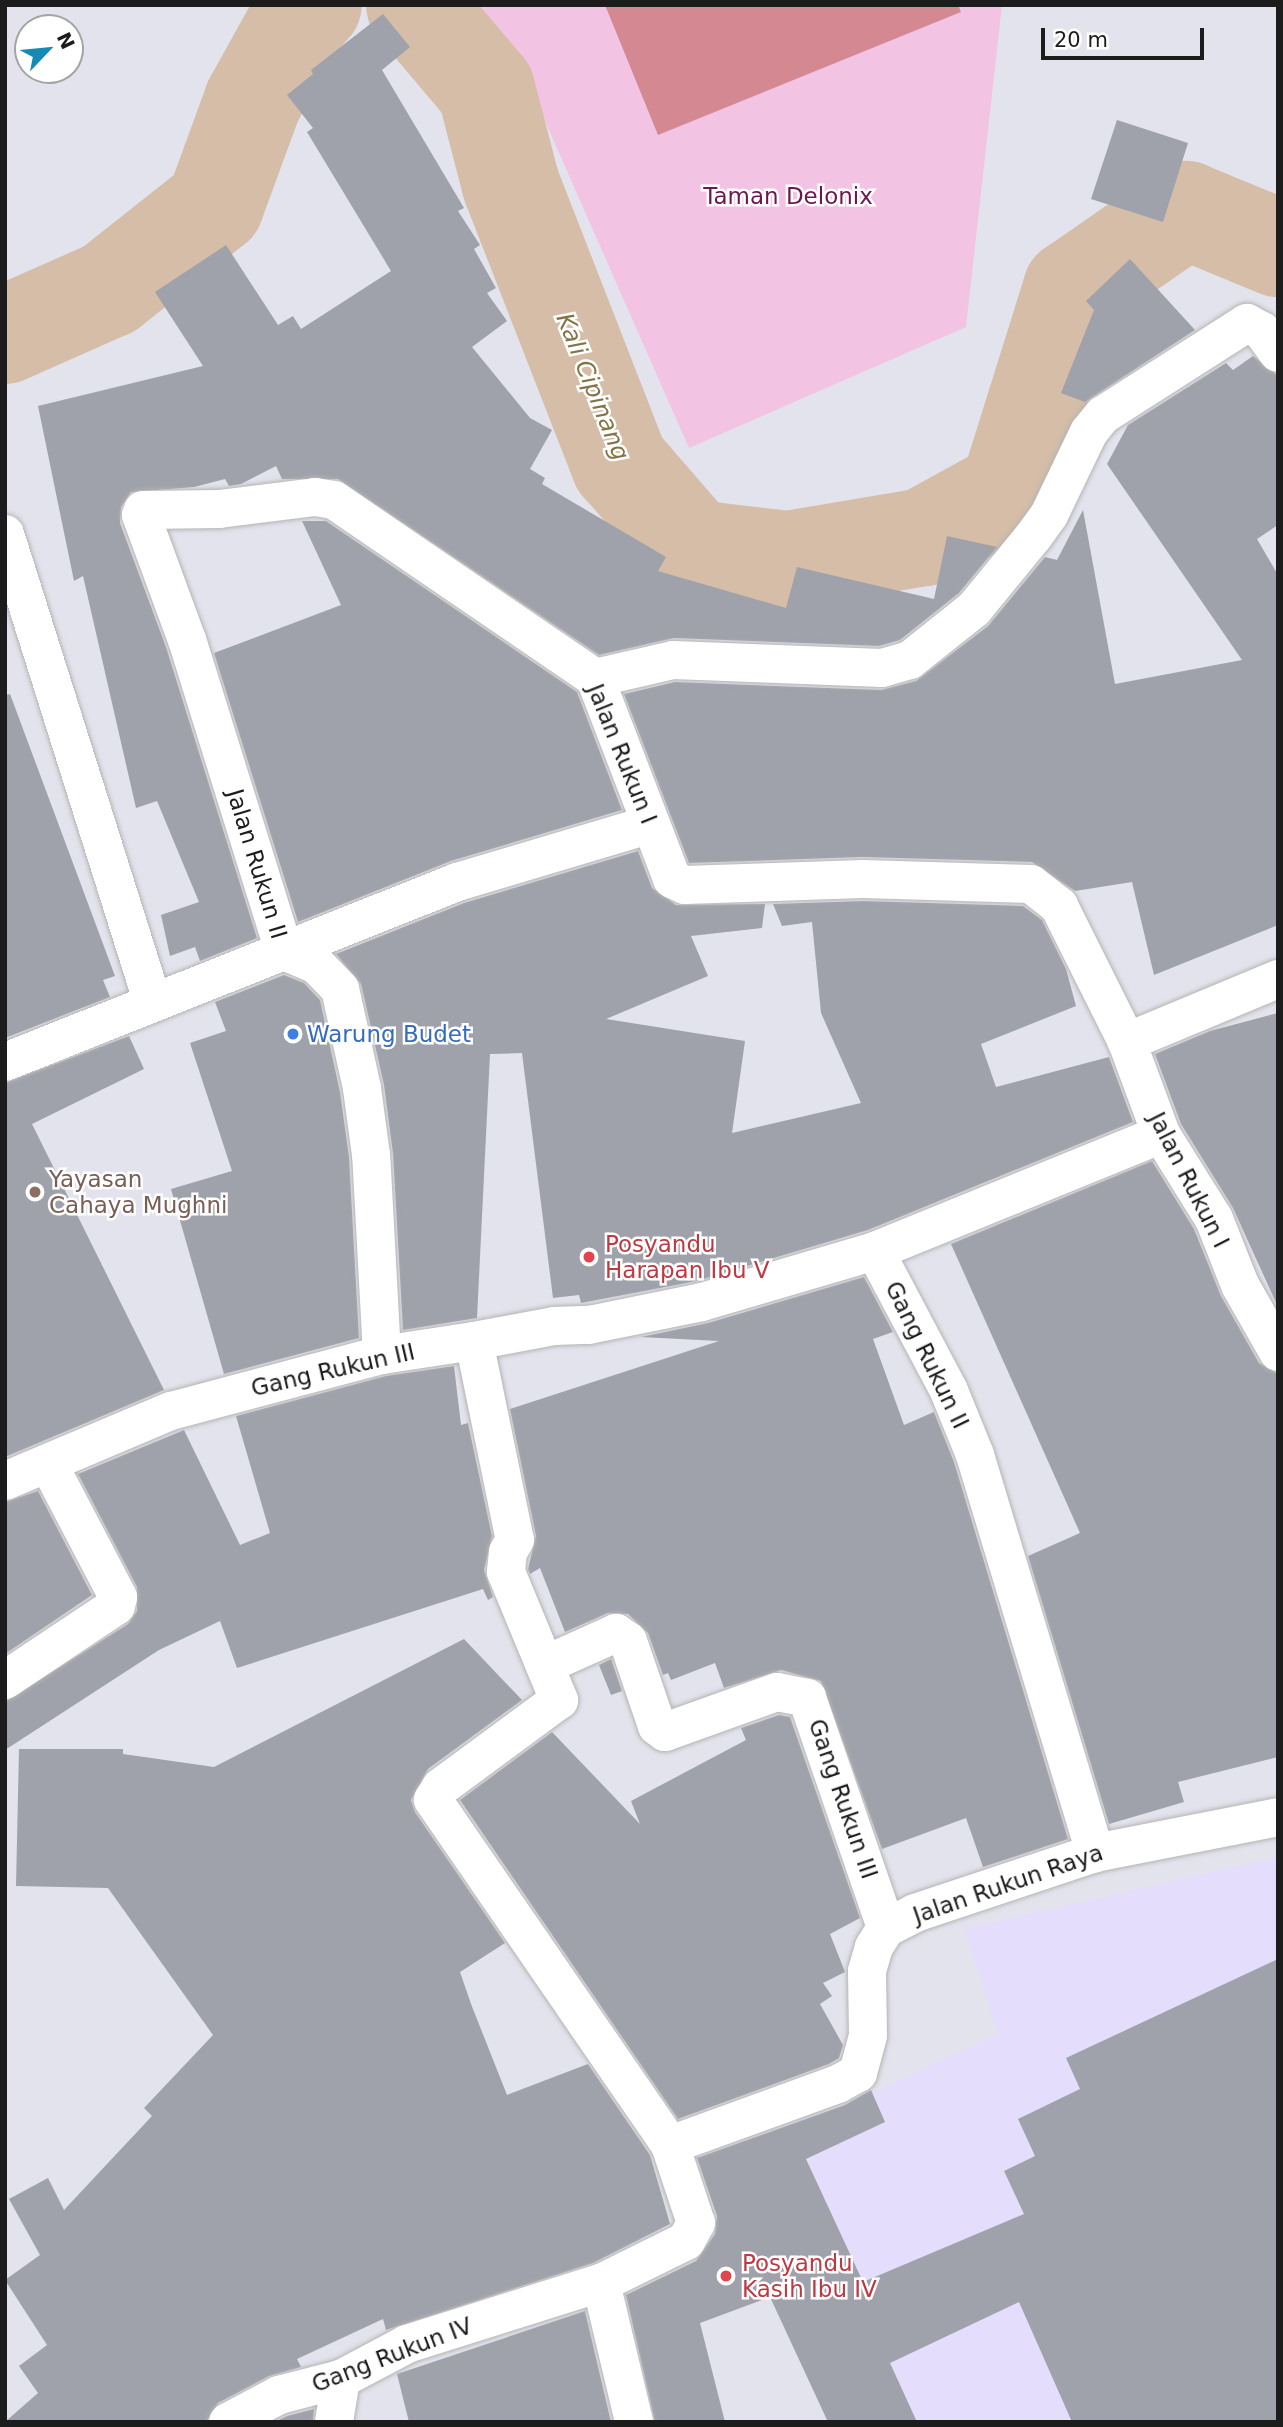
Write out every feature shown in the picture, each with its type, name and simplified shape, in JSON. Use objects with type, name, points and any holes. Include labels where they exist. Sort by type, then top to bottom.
[{"type":"street","points":[[595,678],[673,660],[883,668],[910,660],[974,609],[1033,537],[1103,415],[1247,323],[1262,331],[1278,353]]},
{"type":"street","name":"Jalan Rukun I","points":[[187,640],[141,512],[219,509],[315,497],[334,500],[595,678],[667,872],[672,879],[685,885],[863,879],[1031,884],[1059,906],[1127,1042],[1161,1134],[1214,1219],[1240,1286],[1278,1352]]},
{"type":"street","points":[[5,534],[152,1000]]},
{"type":"street","name":"Jalan Rukun II","points":[[187,640],[284,951],[317,965],[340,989],[362,1088],[371,1155],[382,1355]]},
{"type":"street","points":[[5,1062],[152,1000],[457,882],[651,824]]},
{"type":"street","points":[[1127,1042],[1278,979]]},
{"type":"street","points":[[634,2422],[601,2283],[694,2233],[695,2223],[670,2146],[433,1800],[440,1787],[559,1700],[547,1664],[506,1572],[508,1552],[515,1539],[474,1341],[554,1326],[589,1325],[702,1301],[875,1251],[1161,1134]]},
{"type":"street","name":"Gang Rukun II","points":[[875,1251],[949,1391],[975,1455],[1096,1853]]},
{"type":"street","name":"Gang Rukun III","points":[[5,1481],[49,1465],[171,1412],[382,1355],[474,1341]]},
{"type":"street","points":[[5,1680],[116,1606],[118,1597],[49,1465]]},
{"type":"street","name":"Gang Rukun III","points":[[547,1664],[616,1633],[628,1641],[657,1726],[665,1732],[778,1692],[807,1698],[817,1717],[886,1928]]},
{"type":"street","name":"Jalan Rukun Raya","points":[[670,2146],[838,2084],[858,2073],[866,2056],[868,2035],[867,1972],[874,1947],[886,1928],[915,1913],[1096,1853],[1278,1817]]},
{"type":"street","name":"Gang Rukun IV","points":[[228,2422],[279,2395],[341,2379],[407,2344],[601,2283]]},
{"type":"street","points":[[334,2422],[341,2379]]},
{"type":"shaded area","points":[[605,5],[958,5],[961,12],[658,135]]},
{"type":"shaded area","points":[[1278,1857],[1278,2422],[850,2422],[723,2163],[998,2034],[965,1929]]},
{"type":"green space","name":"Taman Delonix","points":[[480,5],[1002,5],[966,327],[689,448],[523,71]]},
{"type":"building","points":[[383,14],[410,47],[382,70],[464,208],[458,211],[480,245],[474,249],[496,288],[487,293],[507,321],[472,347],[530,418],[552,430],[530,469],[545,478],[542,484],[666,557],[658,571],[786,608],[797,567],[934,599],[947,536],[997,547],[959,593],[900,640],[879,646],[674,638],[599,655],[338,479],[282,479],[276,466],[241,484],[229,486],[225,479],[194,487],[131,492],[121,507],[120,523],[166,647],[257,938],[200,961],[195,947],[170,956],[161,915],[199,902],[157,801],[136,808],[83,576],[74,581],[38,406],[203,366],[155,292],[226,245],[278,325],[293,316],[301,329],[391,271],[307,132],[313,128],[287,95],[313,74],[311,70]]},
{"type":"building","points":[[1117,120],[1188,143],[1163,222],[1091,199]]},
{"type":"building","points":[[1130,259],[1195,330],[1085,402],[1061,393],[1094,310],[1086,301]]},
{"type":"building","points":[[1253,356],[1278,376],[1278,525],[1257,539],[1278,575],[1278,925],[1154,975],[1132,882],[1075,891],[1032,862],[862,857],[689,863],[624,694],[675,682],[881,690],[916,681],[988,626],[1045,557],[1057,560],[1083,510],[1115,684],[1242,660],[1107,464],[1128,425],[1226,363],[1233,370]]},
{"type":"building","points":[[302,521],[326,521],[577,692],[622,810],[451,861],[298,922],[214,653],[341,605]]},
{"type":"building","points":[[10,694],[115,976],[103,980],[110,997],[5,1038],[5,695]]},
{"type":"building","points":[[638,851],[652,888],[676,905],[765,904],[762,928],[691,936],[708,976],[606,1019],[745,1041],[732,1133],[861,1103],[821,1013],[812,922],[782,926],[773,904],[863,901],[1023,906],[1042,920],[1066,969],[1076,1006],[981,1044],[996,1087],[1109,1057],[1133,1122],[868,1230],[697,1281],[581,1303],[579,1295],[553,1298],[522,1053],[490,1054],[477,1318],[403,1330],[393,1154],[384,1085],[361,984],[336,954],[464,903]]},
{"type":"building","points":[[284,975],[304,983],[320,1000],[340,1092],[349,1157],[359,1338],[224,1374],[171,1189],[232,1171],[190,1043],[226,1031],[215,1002]]},
{"type":"building","points":[[1278,1013],[1278,1307],[1233,1208],[1181,1124],[1155,1054],[1210,1031]]},
{"type":"building","points":[[129,1036],[144,1069],[32,1124],[164,1390],[5,1457],[5,1083]]},
{"type":"building","points":[[1152,1161],[1194,1229],[1221,1296],[1259,1363],[1278,1374],[1278,1757],[1178,1782],[1184,1802],[1109,1824],[1028,1556],[1080,1533],[951,1244]]},
{"type":"building","points":[[864,1277],[893,1332],[873,1339],[904,1425],[934,1412],[954,1462],[1068,1839],[983,1867],[966,1818],[882,1849],[821,1681],[781,1670],[724,1688],[715,1663],[671,1680],[668,1673],[663,1675],[648,1633],[628,1614],[608,1613],[565,1632],[540,1568],[530,1574],[528,1569],[536,1536],[510,1409],[719,1341],[641,1337],[708,1323]]},
{"type":"building","points":[[454,1366],[461,1425],[468,1423],[492,1536],[484,1570],[493,1597],[488,1600],[483,1589],[237,1668],[220,1621],[159,1650],[5,1750],[5,1702],[128,1624],[137,1611],[137,1587],[78,1474],[184,1430],[240,1545],[270,1533],[236,1416],[386,1376]]},
{"type":"building","points":[[38,1491],[92,1595],[5,1654],[5,1502]]},
{"type":"building","points":[[464,1639],[522,1700],[428,1769],[411,1800],[415,1812],[505,1943],[460,1972],[471,2004],[507,2095],[588,2064],[650,2155],[670,2224],[593,2263],[386,2330],[383,2319],[297,2359],[301,2367],[269,2376],[218,2403],[206,2422],[5,2422],[38,2393],[19,2366],[47,2345],[5,2280],[40,2255],[9,2199],[48,2178],[64,2210],[152,2116],[144,2108],[213,2035],[108,1888],[16,1886],[19,1749],[123,1749],[123,1754],[214,1767]]},
{"type":"building","points":[[611,1659],[622,1691],[611,1695],[599,1665]]},
{"type":"building","points":[[779,1715],[790,1717],[860,1918],[830,1934],[845,1972],[823,1983],[832,1996],[820,2004],[843,2045],[839,2058],[829,2064],[678,2119],[460,1800],[552,1732],[640,1824],[631,1801],[746,1740],[741,1728]]},
{"type":"building","points":[[1278,1959],[1278,2422],[1072,2422],[1019,2302],[890,2363],[917,2422],[828,2422],[770,2297],[700,2323],[725,2422],[655,2422],[626,2295],[696,2261],[715,2234],[717,2216],[697,2158],[845,2105],[871,2090],[885,2122],[806,2159],[863,2282],[1024,2214],[1004,2171],[1035,2156],[1018,2119],[1080,2089],[1066,2058]]},
{"type":"building","points":[[585,2311],[611,2422],[409,2422],[397,2374]]},
{"type":"building","points":[[314,2409],[313,2422],[275,2422],[287,2416]]},
{"type":"waterway","name":"Kali Cipinang","points":[[5,335],[109,289],[215,205],[253,101],[297,22],[313,5]]},
{"type":"waterway","name":"Kali Cipinang","points":[[415,5],[486,89],[511,185],[620,464],[694,549],[788,560],[924,537],[1009,490],[1072,289],[1186,210],[1278,248]]},
{"type":"place","name":"Warung Budet","points":[[293,1034]]},
{"type":"place","name":"Yayasan Cahaya Mughni","points":[[35,1192]]},
{"type":"place","name":"Posyandu Harapan Ibu V","points":[[589,1257]]},
{"type":"place","name":"Posyandu Kasih Ibu IV","points":[[726,2276]]}]
